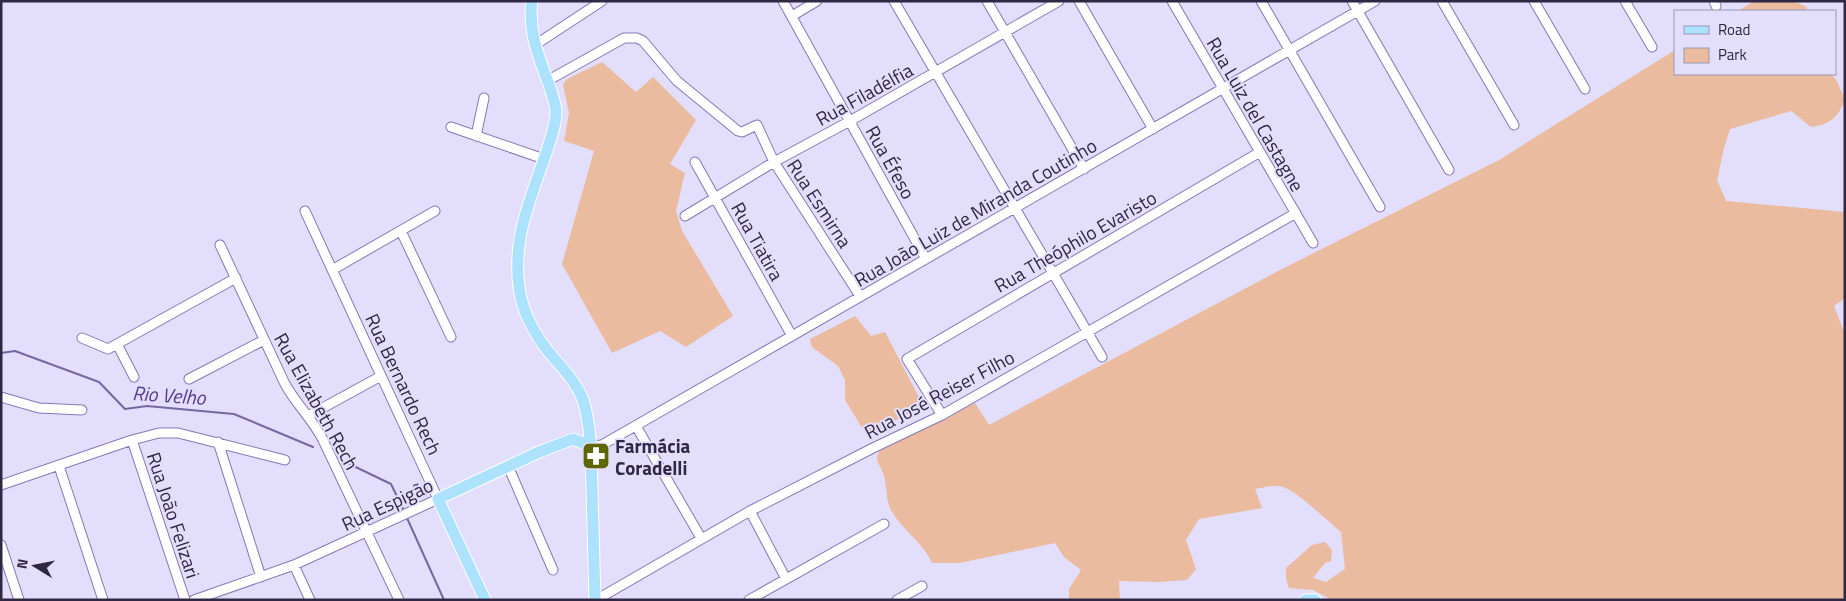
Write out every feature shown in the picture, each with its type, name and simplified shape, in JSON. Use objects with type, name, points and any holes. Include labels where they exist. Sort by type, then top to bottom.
[{"type":"main road","points":[[532,1],[531,19],[535,45],[554,101],[556,116],[521,228],[518,254],[519,286],[523,308],[528,320],[541,342],[574,382],[586,413],[591,446],[595,600]]},
{"type":"main road","points":[[586,413],[584,427],[573,439],[591,446]]},
{"type":"main road","name":"Rua Espigão","points":[[438,499],[548,448],[573,439]]},
{"type":"main road","name":"Rua Bernardo Rech","points":[[438,499],[485,600]]},
{"type":"main road","points":[[1305,600],[1315,600]]},
{"type":"street","points":[[535,45],[602,1]]},
{"type":"street","name":"Rua Éfeso","points":[[783,1],[926,259]]},
{"type":"street","points":[[792,16],[817,1]]},
{"type":"street","points":[[894,1],[1102,357]]},
{"type":"street","points":[[988,1],[1084,168]]},
{"type":"street","name":"Rua Filadélfia","points":[[685,216],[774,162],[850,121],[1059,1]]},
{"type":"street","points":[[1078,1],[1153,129]]},
{"type":"street","name":"Rua Luiz del Castagne","points":[[1172,1],[1313,242]]},
{"type":"street","points":[[1261,1],[1380,208]]},
{"type":"street","points":[[1352,1],[1449,170]]},
{"type":"street","name":"Rua João Luiz de Miranda Coutinho","points":[[591,446],[602,445],[636,426],[1375,1]]},
{"type":"street","points":[[1442,1],[1514,125]]},
{"type":"street","points":[[1534,1],[1585,89]]},
{"type":"street","points":[[1625,1],[1652,47]]},
{"type":"street","name":"Rua Esmirna","points":[[547,81],[624,38],[637,38],[643,41],[677,81],[738,131],[742,132],[757,125],[774,162],[860,296]]},
{"type":"street","points":[[476,136],[484,98]]},
{"type":"street","points":[[451,127],[544,159]]},
{"type":"street","name":"Rua Theóphilo Evaristo","points":[[942,415],[907,359],[1260,152]]},
{"type":"street","name":"Rua Tiatira","points":[[695,162],[792,336]]},
{"type":"street","name":"Rua Bernardo Rech","points":[[305,211],[438,499]]},
{"type":"street","points":[[332,270],[435,211]]},
{"type":"street","name":"Rua José Reiser Filho","points":[[595,600],[750,511],[942,415],[1296,213]]},
{"type":"street","points":[[401,231],[451,337]]},
{"type":"street","name":"Rua Elizabeth Rech","points":[[220,245],[290,392],[323,440],[399,600]]},
{"type":"street","points":[[82,338],[108,349],[236,278]]},
{"type":"street","points":[[188,379],[264,340]]},
{"type":"street","points":[[117,344],[134,377]]},
{"type":"street","points":[[308,416],[381,376]]},
{"type":"street","points":[[1,397],[39,408],[82,410]]},
{"type":"street","points":[[636,426],[701,538]]},
{"type":"street","points":[[1,485],[132,440],[159,433],[178,433],[285,460]]},
{"type":"street","name":"Rua João Felizari","points":[[132,440],[185,600]]},
{"type":"street","points":[[218,442],[261,577]]},
{"type":"street","points":[[59,466],[103,600]]},
{"type":"street","points":[[508,466],[553,570]]},
{"type":"street","name":"Rua Espigão","points":[[194,600],[294,565],[438,499]]},
{"type":"street","points":[[750,511],[786,579]]},
{"type":"street","points":[[749,600],[884,524]]},
{"type":"street","points":[[1,544],[19,600]]},
{"type":"street","points":[[294,565],[310,600]]},
{"type":"street","points":[[897,600],[922,586]]},
{"type":"green space","points":[[1754,1],[1793,1],[1807,7],[1806,10],[1740,10]]},
{"type":"green space","points":[[1674,51],[1674,75],[1832,75],[1837,81],[1845,100],[1836,116],[1824,124],[1811,127],[1791,111],[1730,129],[1717,180],[1726,201],[1845,212],[1845,298],[1834,306],[1845,334],[1845,600],[1332,600],[1313,590],[1289,588],[1286,579],[1286,568],[1312,545],[1325,542],[1332,550],[1331,561],[1325,563],[1313,578],[1326,582],[1345,569],[1341,532],[1293,492],[1279,486],[1270,486],[1255,489],[1262,508],[1199,519],[1186,540],[1196,569],[1187,580],[1157,582],[1119,581],[1120,600],[1069,600],[1069,589],[1081,570],[1064,557],[1055,543],[959,563],[932,563],[891,510],[884,476],[877,459],[882,448],[975,403],[989,425],[1278,271],[1501,159]]},
{"type":"green space","points":[[602,62],[636,92],[653,77],[696,120],[670,164],[685,173],[676,211],[682,231],[733,316],[686,347],[660,331],[612,353],[562,264],[594,151],[564,141],[569,113],[563,85],[571,77]]},
{"type":"green space","points":[[855,316],[871,336],[885,332],[924,407],[866,434],[845,400],[845,380],[838,366],[812,347],[810,339]]},
{"type":"waterway","name":"Rio Velho","points":[[1,353],[15,351],[99,382],[125,409],[147,406],[234,414],[313,447]]},
{"type":"waterway","name":"Rio Velho","points":[[341,460],[391,484],[404,511]]},
{"type":"waterway","name":"Rio Velho","points":[[407,518],[444,600]]},
{"type":"place","name":"Farmácia Coradelli","points":[[596,456]]}]
